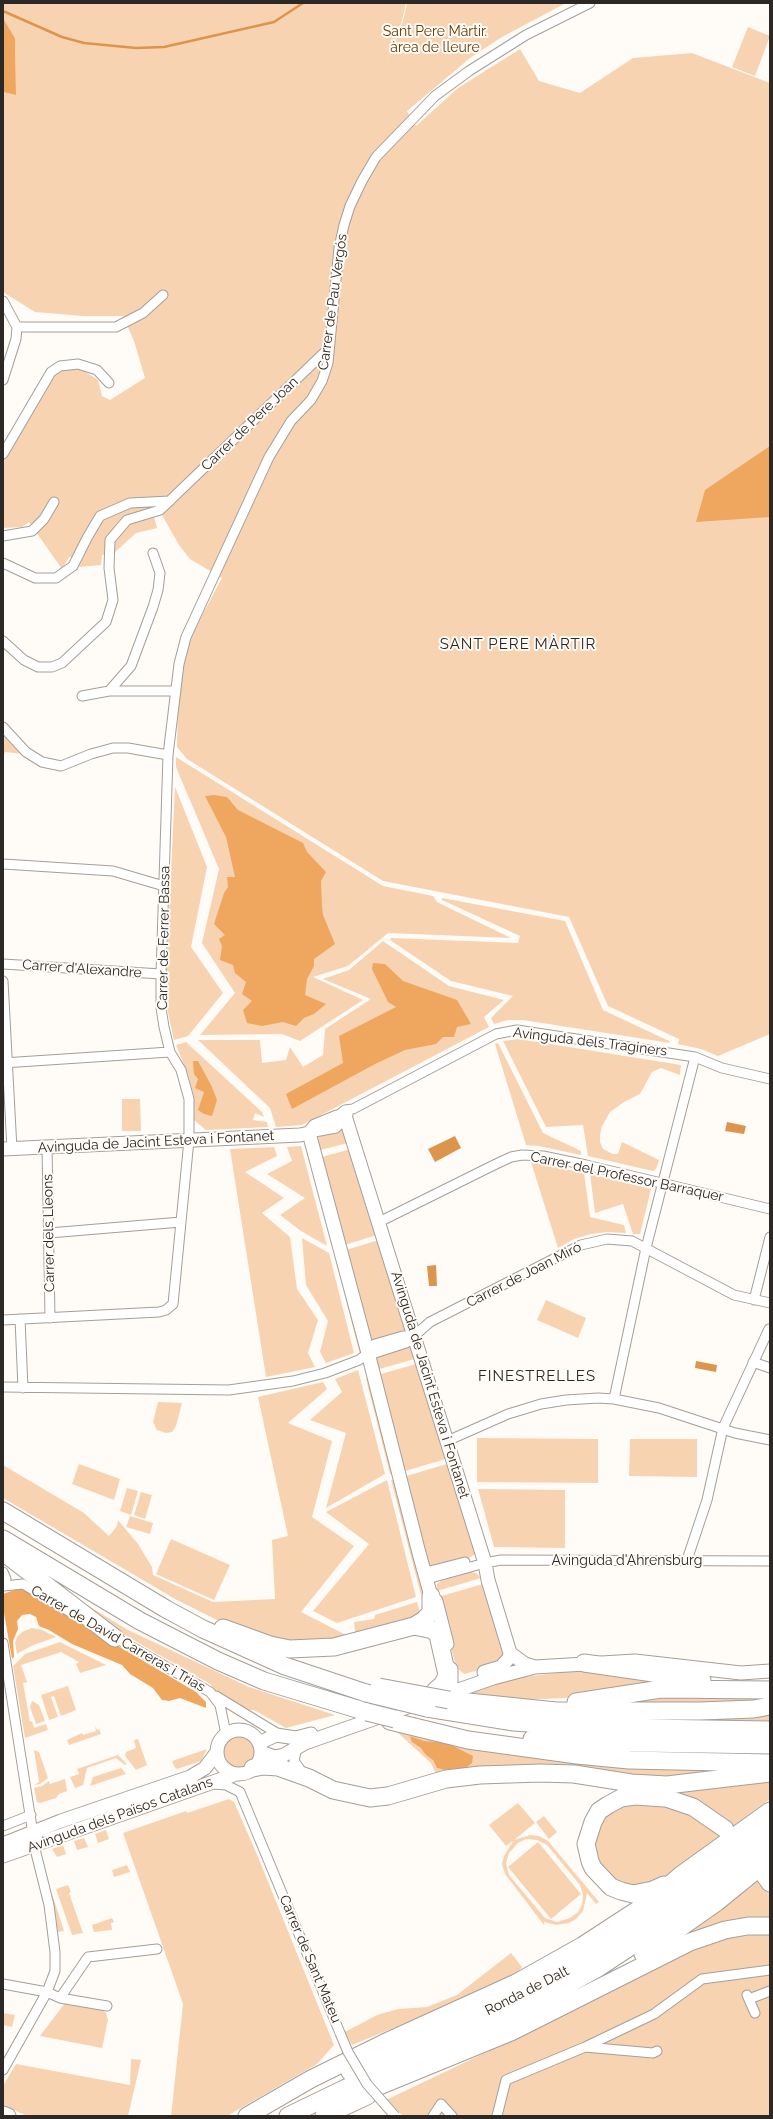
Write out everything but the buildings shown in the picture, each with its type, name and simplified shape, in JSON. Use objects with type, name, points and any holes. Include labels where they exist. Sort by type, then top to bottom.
[{"type":"highway","points":[[3,1511],[203,1629],[285,1666],[373,1690],[427,1708],[514,1722],[582,1727],[770,1730]]},
{"type":"highway","points":[[3,1539],[176,1641],[264,1680],[392,1720],[468,1740],[526,1749],[629,1760],[770,1762]]},
{"type":"highway","points":[[3,1552],[115,1638]]},
{"type":"highway","points":[[130,1587],[215,1625],[270,1645],[290,1649],[334,1647],[414,1626],[429,1615],[431,1596]]},
{"type":"highway","points":[[414,1626],[433,1630],[438,1635],[447,1675],[443,1684],[446,1692]]},
{"type":"highway","points":[[203,1629],[341,1677],[373,1690],[446,1692],[488,1705],[556,1711],[700,1711],[754,1709],[770,1706]]},
{"type":"highway","points":[[584,1663],[671,1676],[770,1687]]},
{"type":"highway","points":[[488,1705],[576,1702],[661,1690],[770,1690]]},
{"type":"highway","points":[[392,1720],[475,1732],[575,1742],[770,1745]]},
{"type":"highway","points":[[253,1768],[263,1766],[278,1767],[309,1778],[333,1790],[357,1796],[375,1797],[388,1796],[446,1779],[507,1773],[574,1774],[631,1783],[666,1785],[770,1773]]},
{"type":"highway","points":[[507,1773],[602,1783],[664,1798],[693,1807],[725,1829]]},
{"type":"highway","points":[[664,1798],[635,1796],[621,1798],[608,1805],[600,1811],[592,1822],[586,1844],[593,1868],[611,1887],[621,1891],[633,1894],[653,1890],[681,1875]]},
{"type":"highway","points":[[246,2116],[278,2097],[344,2063],[516,1983],[582,1946],[652,1901],[681,1875],[770,1811]]},
{"type":"highway","name":"Ronda de Dalt","points":[[262,2116],[340,2076],[510,2001],[589,1960],[656,1914],[770,1828]]},
{"type":"highway","name":"Ronda de Dalt","points":[[288,2116],[346,2088],[516,2013],[598,1968],[665,1924],[770,1844]]},
{"type":"highway","points":[[589,1992],[682,1928],[770,1859]]},
{"type":"highway","points":[[311,2116],[511,2032],[676,1948],[702,1937],[737,1928],[770,1926]]},
{"type":"highway","points":[[324,2116],[395,2085],[434,2065]]},
{"type":"main road","points":[[3,2114],[8,2116]]},
{"type":"street","name":"Carrer de Pau Vergós","points":[[168,755],[179,664],[186,637],[269,457],[291,421],[311,400],[322,381],[328,363],[339,248],[344,225],[362,181],[376,157],[421,108],[457,79],[526,35],[590,3]]},
{"type":"street","points":[[17,327],[116,327],[143,313],[163,295]]},
{"type":"street","points":[[3,301],[17,327],[16,340],[3,380]]},
{"type":"street","name":"Carrer de Pere Joan","points":[[3,641],[24,660],[38,667],[52,667],[62,664],[106,622],[113,600],[109,568],[110,540],[127,520],[160,510],[329,348]]},
{"type":"street","points":[[3,454],[51,372],[60,366],[78,364],[97,370],[109,383]]},
{"type":"street","points":[[3,563],[35,578],[56,578],[73,566],[100,516],[130,503],[170,501]]},
{"type":"street","points":[[3,536],[32,531],[44,519],[54,502]]},
{"type":"street","points":[[109,691],[131,666],[153,607],[158,590],[160,573],[153,554]]},
{"type":"street","points":[[82,696],[109,691],[176,691]]},
{"type":"street","points":[[3,727],[26,752],[42,762],[61,766],[91,754],[113,748],[128,748],[168,755]]},
{"type":"street","name":"Carrer de Ferrer Bassa","points":[[50,1318],[166,1310],[173,1304],[176,1295],[189,1140],[189,1099],[181,1070],[170,1052],[161,1008],[168,755]]},
{"type":"street","points":[[3,864],[113,871],[164,886]]},
{"type":"street","name":"Carrer d'Alexandre","points":[[3,964],[161,974]]},
{"type":"street","points":[[3,981],[7,1149]]},
{"type":"street","name":"Avinguda dels Traginers","points":[[345,1115],[496,1034],[517,1030],[695,1057],[722,1068],[770,1079]]},
{"type":"street","points":[[6,1063],[170,1052]]},
{"type":"street","points":[[614,1399],[646,1248],[678,1116],[695,1057]]},
{"type":"street","points":[[345,1115],[315,1126],[310,1133],[425,1574],[431,1596],[436,1601],[451,1666],[446,1692]]},
{"type":"street","name":"Avinguda de Jacint Esteva i Fontanet","points":[[345,1115],[415,1336],[510,1653]]},
{"type":"street","name":"Avinguda de Jacint Esteva i Fontanet","points":[[7,1149],[310,1133]]},
{"type":"street","name":"Carrer dels Lleons","points":[[47,1147],[50,1318]]},
{"type":"street","name":"Carrer del Professor Barraquer","points":[[379,1222],[511,1157],[522,1155],[543,1156],[663,1182],[770,1209]]},
{"type":"street","points":[[49,1233],[181,1222]]},
{"type":"street","points":[[754,1300],[770,1237]]},
{"type":"street","name":"Carrer de Joan Miró","points":[[415,1336],[430,1322],[581,1245],[609,1240],[632,1241],[734,1295],[770,1303]]},
{"type":"street","points":[[3,1320],[50,1318]]},
{"type":"street","points":[[20,1319],[23,1388]]},
{"type":"street","points":[[687,1560],[707,1500],[723,1428],[769,1329]]},
{"type":"street","points":[[3,1388],[229,1390],[293,1381],[354,1362],[368,1353],[372,1346],[380,1342],[403,1336],[415,1336]]},
{"type":"street","points":[[753,1362],[770,1368]]},
{"type":"street","points":[[447,1441],[508,1414],[541,1404],[586,1398],[614,1399],[659,1408],[749,1437],[770,1440]]},
{"type":"street","name":"Avinguda d'Ahrensburg","points":[[425,1574],[480,1556],[501,1560],[770,1561]]},
{"type":"street","points":[[3,1572],[6,1579],[3,1586]]},
{"type":"street","name":"Carrer de David Carreras i Trias","points":[[3,1586],[23,1584],[210,1692],[220,1705],[226,1734]]},
{"type":"street","points":[[3,1643],[35,1839],[49,1905],[56,1952],[55,1971],[48,1992],[3,2070]]},
{"type":"street","points":[[260,1748],[279,1757],[297,1747],[446,1692],[467,1678],[501,1667],[509,1658],[510,1653],[525,1664],[535,1667]]},
{"type":"street","points":[[210,1692],[280,1735],[290,1738],[303,1737],[446,1692],[535,1667],[636,1661],[741,1673],[770,1671]]},
{"type":"street","points":[[451,1666],[461,1677],[467,1678]]},
{"type":"street","points":[[190,1777],[200,1777],[231,1771],[245,1773],[253,1768],[259,1761],[260,1748],[254,1735],[247,1731],[237,1730],[226,1734],[220,1742],[217,1752],[220,1762],[231,1771]]},
{"type":"street","points":[[260,1748],[272,1736],[280,1735]]},
{"type":"street","points":[[297,1747],[294,1756],[295,1764],[309,1778]]},
{"type":"street","name":"Avinguda dels Països Catalans","points":[[3,1856],[35,1839],[61,1821],[190,1777],[205,1768],[217,1752]]},
{"type":"street","name":"Avinguda dels Països Catalans","points":[[3,1844],[35,1839],[206,1784],[231,1771]]},
{"type":"street","name":"Carrer de Sant Mateu","points":[[231,1771],[348,2052],[367,2084],[395,2116]]},
{"type":"street","points":[[206,1784],[226,1785],[240,1792]]},
{"type":"street","points":[[3,1826],[31,1815]]},
{"type":"street","points":[[60,1998],[88,1957],[157,1948]]},
{"type":"street","points":[[497,2116],[506,2080],[585,2047],[654,2014],[702,1979],[770,1970]]},
{"type":"street","points":[[3,1984],[48,1992],[60,1998],[107,2006]]},
{"type":"street","points":[[755,2013],[748,1997],[770,1991]]},
{"type":"street","points":[[585,2047],[653,2053],[657,2051]]},
{"type":"street","points":[[433,2116],[441,2104],[452,2116]]},
{"type":"green space","name":"Sant Pere Màrtir. àrea de lleure","points":[[3,3],[406,3],[402,21],[387,64],[403,21],[407,3],[566,3],[502,37],[470,58],[407,111],[416,126],[458,88],[520,49],[539,81],[580,93],[633,58],[692,53],[770,83],[770,1034],[718,1056],[701,1049],[678,1044],[679,1039],[608,1006],[569,917],[383,881],[187,759],[177,747],[178,692],[181,672],[192,634],[222,578],[190,559],[179,545],[162,515],[154,517],[157,528],[136,533],[113,554],[102,555],[101,565],[79,567],[83,558],[69,557],[62,569],[29,522],[22,527],[3,528],[3,459],[50,378],[59,370],[78,367],[98,380],[102,396],[110,400],[145,378],[134,341],[123,316],[83,316],[35,312],[3,292],[3,92],[16,95],[15,38],[3,18]]},
{"type":"green space","points":[[748,27],[770,36],[755,76],[732,67]]},
{"type":"green space","points":[[3,734],[18,751],[23,754],[5,752],[3,758]]},
{"type":"green space","points":[[176,757],[383,886],[433,896],[437,902],[511,938],[388,933],[348,966],[313,977],[363,1000],[300,1041],[282,1034],[200,1035],[235,993],[202,943],[219,869],[176,767]]},
{"type":"green space","points":[[175,787],[207,867],[191,947],[223,993],[188,1036],[174,1040],[167,1008],[166,980]]},
{"type":"green space","points":[[442,898],[565,921],[603,1010],[669,1041],[670,1043],[523,1020],[508,1020],[494,1024],[491,1018],[513,996],[451,981],[390,940],[391,938],[518,943],[520,936],[442,900]]},
{"type":"green space","points":[[383,941],[449,986],[504,1000],[484,1017],[489,1027],[302,1125],[276,1127],[270,1108],[198,1040],[260,1040],[262,1063],[286,1060],[290,1047],[303,1067],[323,1055],[325,1029],[371,999],[323,979],[349,970]]},
{"type":"green space","points":[[519,1039],[681,1065],[680,1075],[661,1068],[652,1072],[640,1094],[624,1102],[610,1112],[602,1126],[600,1142],[603,1149],[613,1154],[618,1154],[622,1142],[659,1160],[656,1169],[653,1171],[588,1156],[583,1125],[546,1127],[503,1041]]},
{"type":"green space","points":[[186,1042],[262,1112],[264,1117],[255,1113],[253,1120],[267,1122],[268,1127],[206,1130],[194,1120],[194,1097],[188,1074],[176,1045]]},
{"type":"green space","points":[[498,1043],[543,1133],[581,1151],[581,1155],[539,1146],[526,1145],[495,1044]]},
{"type":"green space","points":[[122,1099],[140,1099],[141,1131],[122,1131]]},
{"type":"green space","points":[[343,1128],[352,1142],[320,1150],[318,1139],[320,1135]]},
{"type":"green space","points":[[301,1146],[327,1246],[301,1231],[280,1215],[305,1198],[267,1174],[292,1161],[287,1147]]},
{"type":"green space","points":[[274,1147],[277,1156],[245,1172],[284,1198],[262,1213],[290,1237],[297,1289],[318,1320],[308,1353],[315,1367],[266,1377],[230,1149]]},
{"type":"green space","points":[[354,1148],[380,1234],[345,1245],[322,1157]]},
{"type":"green space","points":[[531,1162],[584,1173],[590,1217],[624,1225],[626,1233],[607,1232],[591,1234],[574,1239],[558,1248]]},
{"type":"green space","points":[[590,1174],[651,1189],[640,1234],[633,1234],[623,1204],[595,1213]]},
{"type":"green space","points":[[302,1238],[329,1253],[354,1353],[326,1363],[320,1352],[328,1321],[306,1285]]},
{"type":"green space","points":[[382,1239],[406,1330],[374,1341],[370,1340],[346,1250]]},
{"type":"green space","points":[[338,1251],[363,1352],[360,1355],[334,1253]]},
{"type":"green space","points":[[546,1300],[586,1318],[578,1338],[537,1320]]},
{"type":"green space","points":[[408,1346],[412,1347],[418,1358],[376,1370],[375,1357]]},
{"type":"green space","points":[[420,1363],[449,1458],[402,1472],[377,1375]]},
{"type":"green space","points":[[358,1370],[385,1474],[326,1508],[346,1433],[310,1420],[342,1392],[335,1379]]},
{"type":"green space","points":[[370,1378],[394,1473],[390,1474],[366,1379]]},
{"type":"green space","points":[[323,1382],[327,1389],[288,1423],[332,1441],[312,1517],[354,1546],[301,1612],[352,1638],[310,1645],[235,1629],[177,1600],[3,1498],[3,1465],[84,1513],[109,1536],[117,1526],[118,1520],[138,1544],[152,1567],[153,1575],[213,1602],[275,1599],[272,1540],[288,1536],[258,1397]]},
{"type":"green space","points":[[158,1402],[182,1403],[176,1426],[172,1432],[166,1433],[157,1430],[153,1422]]},
{"type":"green space","points":[[477,1438],[598,1439],[598,1483],[477,1482]]},
{"type":"green space","points":[[630,1439],[697,1439],[697,1477],[629,1476]]},
{"type":"green space","points":[[450,1463],[477,1553],[469,1558],[430,1568],[403,1477]]},
{"type":"green space","points":[[79,1464],[120,1479],[114,1500],[72,1484]]},
{"type":"green space","points":[[396,1479],[425,1594],[421,1595],[391,1480]]},
{"type":"green space","points":[[387,1480],[416,1597],[337,1623],[313,1611],[369,1544],[326,1512]]},
{"type":"green space","points":[[127,1488],[138,1491],[131,1515],[120,1511]]},
{"type":"green space","points":[[478,1489],[565,1490],[565,1548],[494,1547]]},
{"type":"green space","points":[[141,1492],[152,1495],[145,1519],[134,1515]]},
{"type":"green space","points":[[130,1516],[153,1523],[150,1534],[126,1527]]},
{"type":"green space","points":[[171,1539],[230,1565],[214,1600],[156,1574]]},
{"type":"green space","points":[[470,1572],[476,1573],[481,1578],[437,1591],[437,1584],[441,1581]]},
{"type":"green space","points":[[41,1577],[128,1630],[249,1687],[335,1715],[286,1728],[254,1710],[241,1710],[220,1695],[210,1684],[116,1630]]},
{"type":"green space","points":[[483,1584],[504,1656],[496,1666],[464,1674],[456,1667],[438,1597]]},
{"type":"green space","points":[[417,1602],[421,1617],[352,1638],[355,1631],[354,1622],[374,1619],[375,1615]]},
{"type":"green space","points":[[32,1628],[42,1630],[56,1637],[31,1646],[17,1654],[15,1643],[17,1637],[22,1632]]},
{"type":"green space","points":[[60,1642],[106,1665],[80,1673],[76,1664],[79,1662],[61,1652],[21,1665],[27,1682],[23,1683],[30,1722],[32,1721],[34,1728],[46,1724],[48,1730],[25,1738],[13,1666],[25,1654]]},
{"type":"green space","points":[[572,1671],[666,1680],[619,1690],[565,1698],[522,1700],[462,1695],[483,1687],[523,1677]]},
{"type":"green space","points":[[68,1686],[76,1710],[61,1716],[54,1696],[51,1697],[58,1717],[49,1720],[41,1695]]},
{"type":"green space","points":[[644,1695],[770,1698],[755,1703],[585,1705]]},
{"type":"green space","points":[[32,1701],[39,1705],[45,1721],[36,1724],[30,1707]]},
{"type":"green space","points":[[770,1713],[770,1721],[675,1719]]},
{"type":"green space","points":[[95,1726],[97,1730],[99,1729],[101,1734],[69,1745],[67,1740],[82,1733],[83,1735],[96,1731]]},
{"type":"green space","points":[[396,1731],[724,1769],[674,1781],[462,1771],[435,1772],[431,1763]]},
{"type":"green space","points":[[236,1736],[242,1736],[251,1740],[255,1752],[251,1764],[242,1768],[236,1768],[227,1764],[223,1755],[223,1749],[227,1740]]},
{"type":"green space","points":[[138,1739],[147,1765],[136,1770],[125,1756],[126,1752],[136,1748],[134,1740]]},
{"type":"green space","points":[[207,1749],[201,1761],[177,1769],[175,1768],[172,1761]]},
{"type":"green space","points":[[34,1750],[39,1752],[48,1778],[40,1784],[34,1785],[39,1782]]},
{"type":"green space","points":[[118,1755],[127,1764],[125,1765],[116,1758],[87,1768],[83,1785],[75,1788],[70,1777],[79,1774],[77,1769]]},
{"type":"green space","points":[[121,1768],[126,1774],[90,1786],[93,1777]]},
{"type":"green space","points":[[770,1777],[770,1799],[729,1829],[660,1790]]},
{"type":"green space","points":[[65,1779],[67,1791],[59,1794],[56,1798],[40,1803],[37,1802],[34,1788],[42,1786],[49,1781],[50,1784]]},
{"type":"green space","points":[[229,1799],[234,1802],[258,1857],[334,2045],[317,2064],[227,2116],[171,2116],[183,2004],[123,1833],[186,1811],[187,1813]]},
{"type":"green space","points":[[646,1801],[681,1809],[722,1834],[659,1884],[632,1888],[601,1872],[592,1838],[599,1821],[616,1806]]},
{"type":"green space","points":[[518,1803],[535,1823],[514,1840],[530,1835],[539,1836],[548,1841],[599,1902],[596,1904],[587,1893],[583,1911],[576,1919],[569,1923],[556,1925],[544,1922],[544,1925],[505,1874],[502,1864],[504,1856],[513,1841],[506,1846],[489,1825]],"holes":[[[526,1839],[537,1840],[547,1845],[580,1885],[583,1895],[582,1905],[578,1912],[570,1918],[557,1922],[545,1918],[509,1875],[506,1863],[509,1853],[518,1843]]]},
{"type":"green space","points":[[544,1816],[557,1832],[549,1839],[536,1822]]},
{"type":"green space","points":[[106,1830],[109,1839],[98,1843],[95,1834]]},
{"type":"green space","points":[[84,1838],[88,1847],[77,1850],[74,1841]]},
{"type":"green space","points":[[538,1842],[581,1894],[551,1919],[508,1867]]},
{"type":"green space","points":[[63,1845],[66,1854],[57,1857],[52,1849]]},
{"type":"green space","points":[[127,1865],[130,1872],[114,1877],[112,1870]]},
{"type":"green space","points":[[759,1877],[764,1887],[770,1894],[770,1922],[674,1944]]},
{"type":"green space","points":[[68,1885],[71,1892],[69,1893],[83,1933],[72,1935],[56,1889]]},
{"type":"green space","points":[[52,1894],[64,1931],[58,1932]]},
{"type":"green space","points":[[112,1918],[114,1922],[111,1923],[112,1930],[94,1932],[92,1925]]},
{"type":"green space","points":[[770,1933],[770,2116],[403,2116],[386,2100],[585,2005],[694,1947],[731,1935]]},
{"type":"green space","points":[[511,1953],[522,1967],[517,1973],[435,2011],[352,2045],[345,2032],[377,2015],[398,2009],[427,2007],[457,1995]]},
{"type":"green space","points":[[65,2003],[101,2009],[106,2013],[108,2020],[102,2048],[40,2036]]},
{"type":"green space","points":[[3,2013],[15,2015],[12,2027],[3,2025]]},
{"type":"green space","points":[[131,2059],[141,2060],[128,2116],[27,2116],[3,2105],[3,2086],[16,2064],[130,2085]]},
{"type":"shaded area","points":[[3,18],[15,38],[16,95],[3,92]]},
{"type":"shaded area","points":[[770,446],[770,517],[696,522],[705,490]]},
{"type":"shaded area","points":[[214,795],[227,797],[238,810],[303,843],[307,852],[326,872],[321,881],[323,915],[335,944],[314,959],[314,966],[307,979],[305,995],[326,1004],[314,1014],[304,1018],[296,1026],[283,1022],[262,1026],[247,1023],[243,1010],[252,1001],[242,994],[246,982],[235,973],[233,965],[220,960],[222,946],[219,939],[225,935],[214,924],[224,893],[228,887],[227,877],[235,877],[226,837],[205,796]]},
{"type":"shaded area","points":[[373,963],[385,964],[403,981],[457,1000],[471,1024],[457,1027],[454,1037],[443,1037],[436,1044],[405,1050],[375,1064],[292,1109],[286,1094],[343,1063],[339,1036],[396,1007],[388,1002],[372,969]]},
{"type":"shaded area","points":[[193,1061],[198,1061],[217,1100],[212,1116],[204,1114],[198,1110],[204,1092],[195,1088],[198,1079],[194,1074]]},
{"type":"shaded area","points":[[727,1122],[746,1126],[744,1134],[725,1131]]},
{"type":"shaded area","points":[[455,1136],[461,1148],[435,1162],[428,1149]]},
{"type":"shaded area","points":[[436,1265],[437,1286],[429,1286],[427,1266]]},
{"type":"shaded area","points":[[696,1361],[717,1365],[716,1372],[695,1368]]},
{"type":"shaded area","points":[[20,1588],[196,1692],[206,1702],[206,1708],[180,1698],[169,1701],[162,1700],[153,1688],[130,1674],[122,1665],[72,1644],[49,1630],[39,1626],[36,1617],[30,1614],[22,1615],[17,1621],[18,1629],[13,1641],[14,1657],[12,1659],[3,1607],[3,1594]]},
{"type":"shaded area","points":[[410,1736],[424,1741],[447,1743],[473,1756],[472,1763],[462,1771],[456,1768],[450,1771],[437,1768],[433,1760],[426,1755],[421,1748],[412,1742]]},
{"type":"waterway","points":[[3,11],[62,37],[84,43],[136,48],[164,47],[274,22],[303,3]]},
{"type":"district","name":"SANT PERE MÀRTIR","points":[[518,644]]},
{"type":"district","name":"FINESTRELLES","points":[[537,1376]]}]
